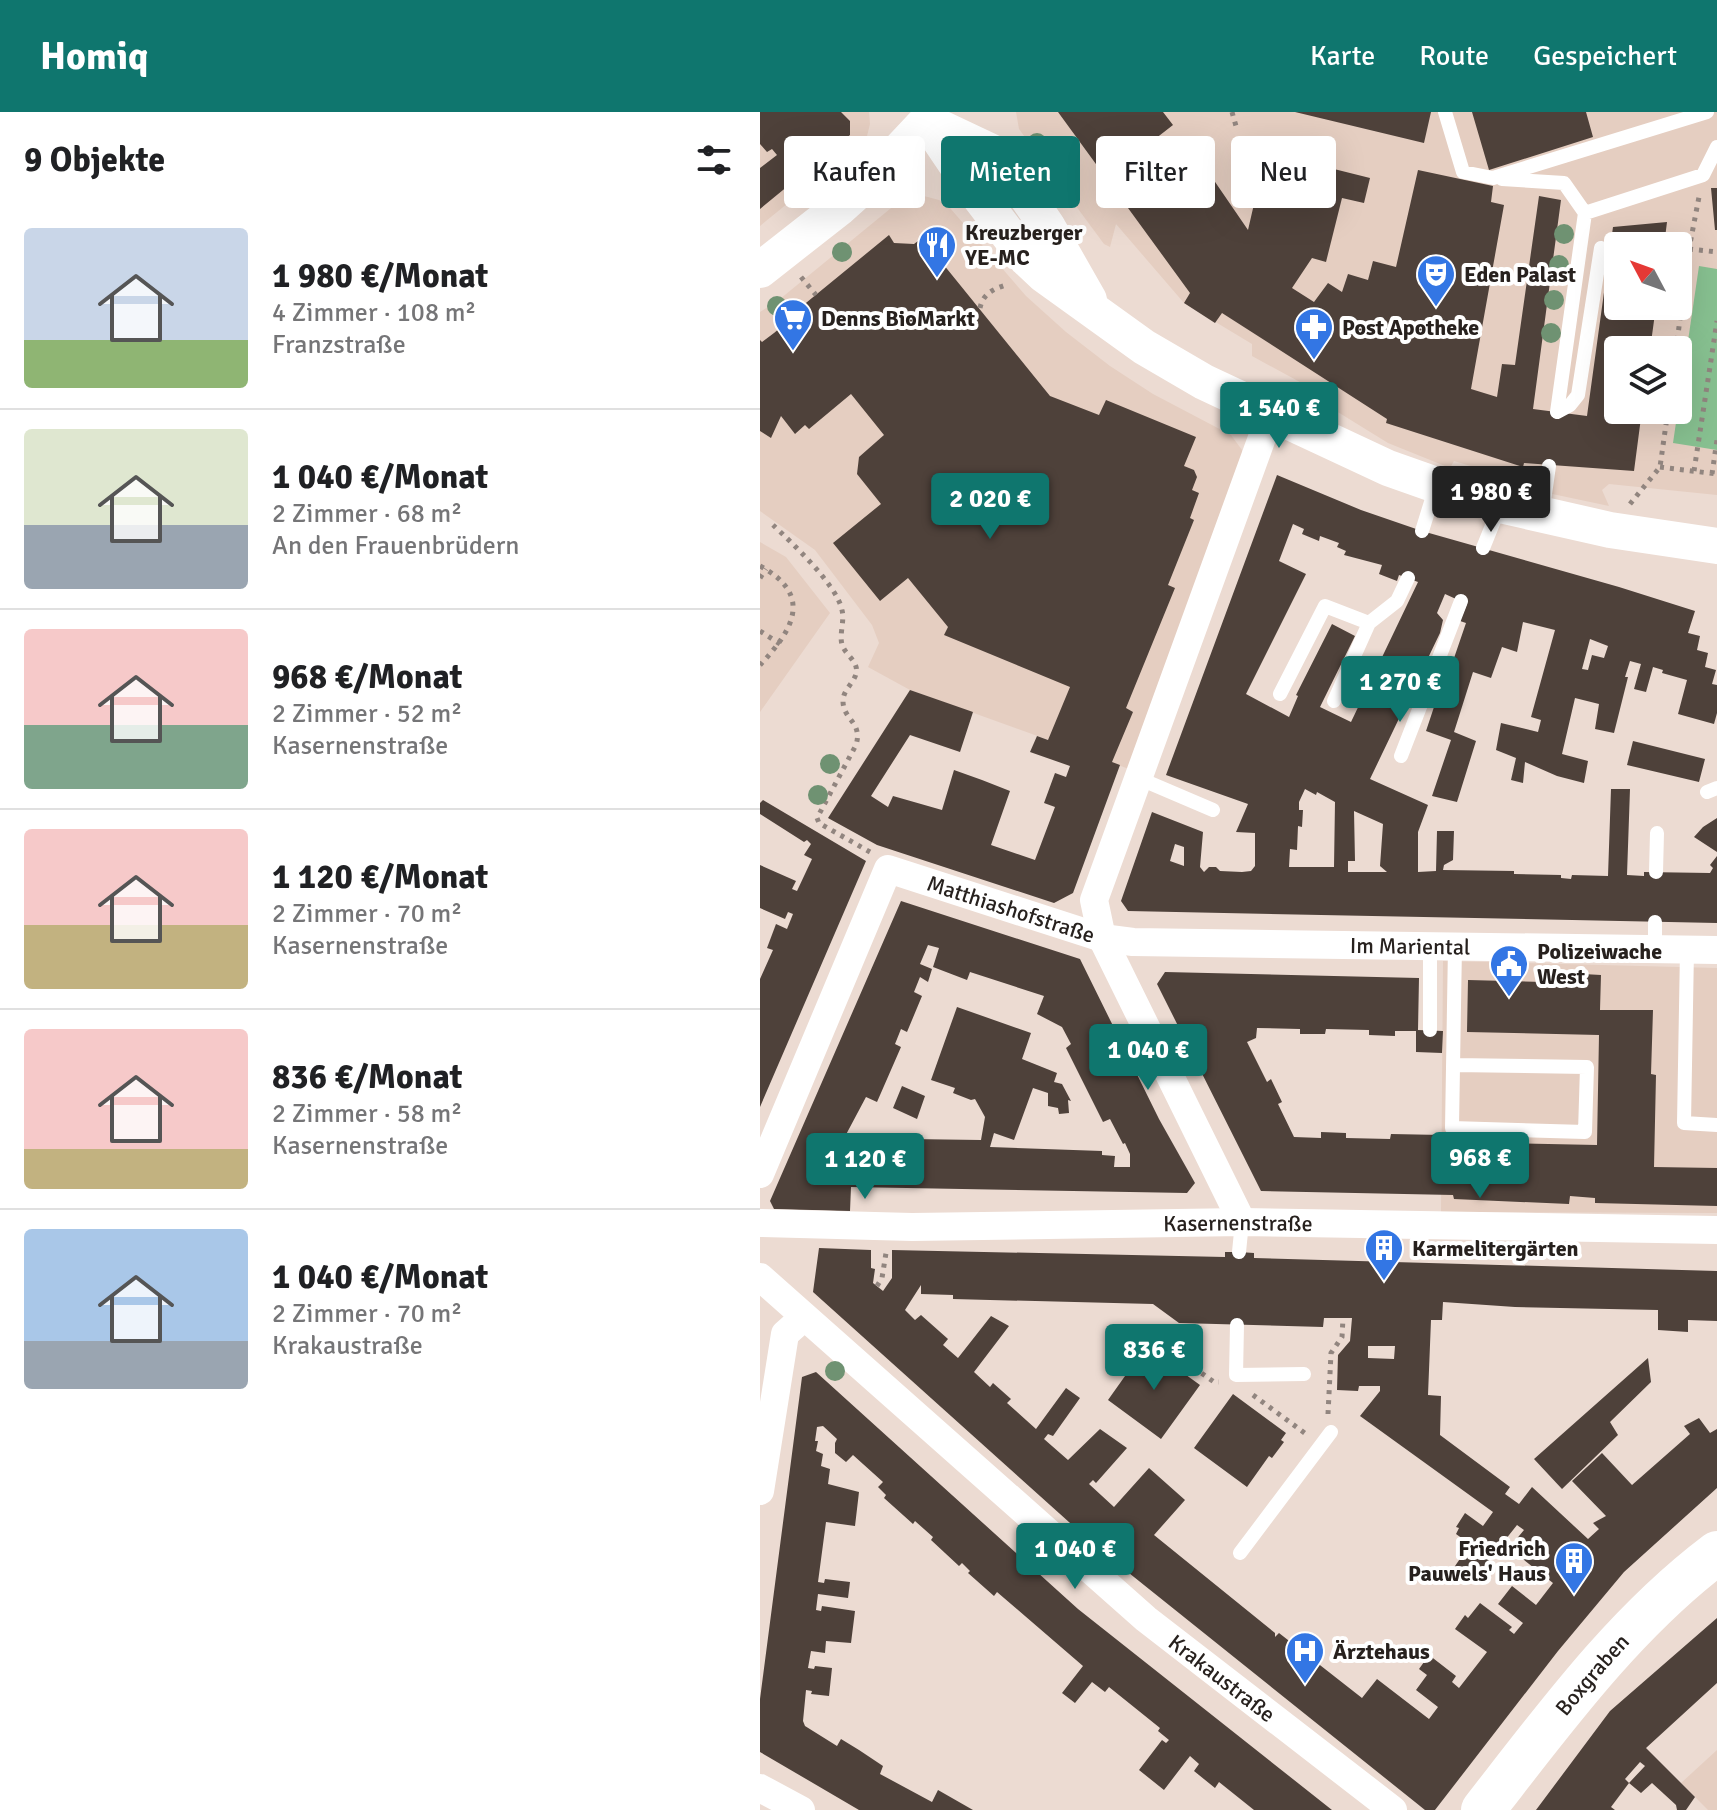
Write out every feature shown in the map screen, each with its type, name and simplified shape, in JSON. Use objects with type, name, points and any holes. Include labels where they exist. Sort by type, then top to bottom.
[{"type":"main road","name":"Boxgraben","points":[[1483,1810],[1600,1664],[1652,1610],[1717,1553]]},
{"type":"street","points":[[760,270],[879,172],[926,114],[966,179],[1027,259],[1044,275],[1144,347],[1204,382],[1388,468],[1436,486],[1542,515],[1715,549]]},
{"type":"street","name":"Matthiashofstraße","points":[[888,869],[1102,938],[1094,900],[1271,413]]},
{"type":"street","points":[[760,1174],[888,869]]},
{"type":"street","points":[[1102,938],[1242,1222]]},
{"type":"street","name":"Im Mariental","points":[[1102,938],[1133,942],[1717,950]]},
{"type":"street","name":"Kasernenstraße","points":[[760,1223],[890,1227],[1242,1222],[1717,1230]]},
{"type":"street","name":"Krakaustraße","points":[[760,1277],[1146,1619],[1393,1810]]},
{"type":"street","points":[[760,1491],[785,1334],[803,1318]]},
{"type":"street","points":[[760,1788],[801,1810]]},
{"type":"lane","points":[[1445,112],[1463,172],[1493,178],[1564,183],[1585,213],[1557,412],[1570,405],[1578,395],[1601,248]]},
{"type":"lane","points":[[1493,178],[1707,112]]},
{"type":"lane","points":[[1585,213],[1703,175],[1717,147]]},
{"type":"lane","points":[[1562,370],[1583,372]]},
{"type":"lane","points":[[1542,515],[1549,466]]},
{"type":"lane","points":[[1422,531],[1436,486]]},
{"type":"lane","points":[[1483,548],[1500,505]]},
{"type":"lane","points":[[1334,701],[1369,623],[1397,601],[1408,578]]},
{"type":"lane","points":[[1401,756],[1461,601]]},
{"type":"lane","points":[[1280,694],[1325,606],[1369,623]]},
{"type":"lane","points":[[1138,778],[1213,810]]},
{"type":"lane","points":[[1656,872],[1657,833]]},
{"type":"lane","points":[[1655,922],[1655,950]]},
{"type":"lane","points":[[1430,1030],[1443,945]]},
{"type":"lane","points":[[1443,945],[1454,1065],[1452,1128],[1585,1132],[1587,1067],[1454,1065]]},
{"type":"lane","points":[[1687,950],[1684,1123],[1717,1125]]},
{"type":"lane","points":[[1239,1252],[1242,1222]]},
{"type":"lane","points":[[1237,1325],[1236,1379],[1304,1374]]},
{"type":"lane","points":[[1240,1553],[1331,1432]]},
{"type":"path","points":[[1232,112],[1236,126]]},
{"type":"path","points":[[1692,233],[1703,175]]},
{"type":"path","points":[[1692,249],[1717,252]]},
{"type":"path","points":[[980,308],[982,299],[996,287]]},
{"type":"path","points":[[1694,471],[1717,321]]},
{"type":"path","points":[[1610,530],[1660,467],[1666,424]]},
{"type":"path","points":[[1660,467],[1714,474],[1717,440]]},
{"type":"path","points":[[773,525],[804,555],[834,593],[842,610],[842,646],[855,663],[856,673],[842,696],[844,709],[857,727],[859,736],[817,818],[819,823],[870,852],[888,869]]},
{"type":"path","points":[[760,578],[763,567],[781,582],[793,599],[792,623],[780,644],[760,665]]},
{"type":"path","points":[[760,631],[780,644]]},
{"type":"path","points":[[877,1286],[882,1278],[890,1227]]},
{"type":"path","points":[[1331,1432],[1338,1421],[1328,1414],[1331,1353],[1342,1337],[1343,1318]]},
{"type":"path","points":[[1169,1350],[1214,1382],[1236,1379],[1320,1445]]},
{"type":"shaded area","points":[[760,112],[869,112],[867,136],[784,136],[784,206],[760,226]]},
{"type":"shaded area","points":[[1016,112],[1717,112],[1717,495],[1609,484],[1602,490],[1609,506],[1514,486],[1514,479],[1454,461],[1450,468],[1388,443],[1307,393],[1309,387],[1252,356],[1252,344],[1184,303],[1116,224],[1110,247],[1104,244],[1077,208],[1080,208],[1080,136],[1024,136],[1019,129]]},
{"type":"shaded area","points":[[925,196],[939,200],[941,208],[950,208],[1026,296],[1066,332],[1153,394],[1231,435],[1242,450],[1242,459],[1129,769],[910,690],[868,667],[879,643],[872,625],[815,550],[760,511],[760,312],[891,208],[925,208]]},
{"type":"shaded area","points":[[760,542],[786,557],[830,613],[760,712]]},
{"type":"shaded area","points":[[1443,961],[1717,968],[1717,1213],[1441,1212]]},
{"type":"shaded area","points":[[1717,1750],[1717,1810],[1708,1810],[1681,1783]]},
{"type":"green space","points":[[1699,266],[1717,269],[1717,450],[1673,443],[1676,424],[1692,424],[1692,336],[1689,336]]},
{"type":"building","points":[[760,112],[841,112],[850,121],[849,136],[784,136],[784,189],[760,209],[760,168],[777,155],[772,149],[767,152],[760,144]]},
{"type":"building","points":[[1058,112],[1163,112],[1173,125],[1159,136],[1096,136],[1096,164],[1080,142],[1080,136],[1076,136]]},
{"type":"building","points":[[1295,112],[1431,112],[1424,143]]},
{"type":"building","points":[[1472,112],[1586,112],[1593,137],[1489,170]]},
{"type":"building","points":[[1336,170],[1370,178],[1364,203],[1342,198],[1326,262],[1312,258],[1292,288],[1314,302],[1328,283],[1342,292],[1348,274],[1368,280],[1373,261],[1396,267],[1418,170],[1493,186],[1491,202],[1504,205],[1471,389],[1497,397],[1502,364],[1515,365],[1539,196],[1561,200],[1533,409],[1587,416],[1604,292],[1604,320],[1654,320],[1652,336],[1604,336],[1604,424],[1640,424],[1634,471],[1524,463],[1523,467],[1386,423],[1387,419],[1222,313],[1215,323],[1184,303],[1190,293],[1128,208],[1215,208],[1215,182],[1248,230],[1253,208],[1336,208]]},
{"type":"building","points":[[1711,188],[1717,188],[1717,230],[1715,230]]},
{"type":"building","points":[[1667,222],[1666,232],[1612,232],[1613,227]]},
{"type":"building","points":[[889,235],[894,243],[914,244],[922,238],[1050,396],[1099,415],[1106,400],[1196,437],[1184,466],[1194,470],[1197,477],[1192,490],[1199,493],[1190,518],[1194,520],[1168,585],[1175,588],[1126,708],[1133,712],[1112,762],[1120,765],[1073,893],[1054,903],[877,845],[828,818],[910,690],[973,712],[960,752],[910,735],[871,796],[888,807],[893,796],[942,810],[954,770],[982,780],[1010,791],[991,845],[1035,860],[1055,807],[1044,803],[1055,773],[1066,777],[1070,766],[1030,752],[1037,736],[1048,740],[1070,687],[944,635],[948,627],[908,578],[880,601],[833,543],[881,504],[857,474],[859,457],[884,435],[851,394],[809,429],[805,425],[795,434],[781,416],[771,438],[760,431],[760,340],[762,342],[774,333],[792,318],[790,316]]},
{"type":"building","points":[[1277,475],[1422,531],[1695,611],[1688,633],[1700,636],[1697,650],[1708,653],[1705,667],[1716,670],[1712,684],[1717,685],[1714,724],[1678,714],[1687,680],[1653,667],[1646,692],[1634,689],[1641,664],[1630,661],[1614,733],[1595,729],[1599,704],[1575,698],[1562,754],[1588,761],[1584,783],[1557,776],[1525,762],[1523,783],[1511,780],[1516,758],[1496,750],[1501,723],[1538,732],[1541,720],[1531,717],[1555,630],[1523,622],[1517,652],[1502,647],[1491,678],[1473,672],[1454,732],[1476,741],[1457,802],[1432,796],[1451,740],[1426,731],[1466,623],[1460,621],[1467,604],[1445,594],[1437,613],[1443,620],[1440,633],[1370,779],[1428,805],[1418,832],[1418,872],[1436,871],[1437,831],[1454,831],[1453,860],[1444,865],[1443,870],[1514,871],[1514,874],[1561,875],[1561,878],[1571,879],[1572,875],[1608,876],[1611,789],[1630,789],[1627,875],[1644,876],[1644,872],[1710,873],[1713,868],[1710,865],[1717,856],[1717,923],[1128,911],[1121,901],[1152,812],[1203,832],[1200,867],[1204,872],[1209,867],[1220,871],[1251,871],[1255,866],[1255,833],[1236,832],[1248,804],[1166,775]],"holes":[[[1293,524],[1304,529],[1302,534],[1319,541],[1320,536],[1339,543],[1337,547],[1346,551],[1344,555],[1382,565],[1379,574],[1397,581],[1399,575],[1418,582],[1351,722],[1320,707],[1355,636],[1332,624],[1296,695],[1289,717],[1246,694],[1306,574],[1279,561]],[[1590,639],[1608,646],[1604,658],[1592,655],[1588,670],[1582,669]],[[1305,789],[1335,802],[1334,867],[1289,867],[1290,849],[1297,850],[1298,826],[1302,827],[1303,810],[1299,810]],[[1354,811],[1383,824],[1380,866],[1387,872],[1348,872],[1348,861],[1355,861]],[[1175,844],[1184,847],[1184,866],[1170,861]]]},
{"type":"building","points":[[1633,741],[1705,759],[1699,782],[1627,765]]},
{"type":"building","points":[[763,800],[866,861],[760,1107],[760,979],[773,950],[767,948],[776,924],[787,929],[793,914],[788,912],[785,919],[760,908],[760,865],[796,881],[792,889],[797,891],[812,859],[804,855],[811,844],[807,840],[804,842],[760,814]]},
{"type":"building","points":[[1717,818],[1717,852],[1694,837]]},
{"type":"building","points":[[901,901],[1080,959],[1159,1119],[1195,1183],[1187,1193],[851,1187],[850,1211],[774,1209],[770,1201]],"holes":[[[928,945],[939,948],[933,967],[967,980],[970,972],[1044,996],[1037,1014],[1062,1027],[1071,1044],[1066,1048],[1103,1122],[1110,1119],[1125,1143],[1130,1154],[1130,1167],[1114,1167],[1115,1156],[1102,1155],[1102,1151],[990,1147],[994,1133],[1014,1140],[1033,1088],[1048,1093],[1048,1106],[1058,1108],[1059,1114],[1069,1113],[1068,1100],[1071,1101],[1062,1084],[1054,1082],[1057,1073],[1022,1059],[1031,1033],[957,1007],[931,1080],[955,1088],[953,1093],[975,1099],[985,1117],[981,1140],[909,1139],[903,1171],[870,1172],[876,1155],[850,1143],[846,1146],[841,1144],[866,1097],[877,1102],[901,1047],[895,1044],[901,1029],[907,1032],[922,996],[914,992],[920,977],[928,982],[932,969],[920,964]]]},
{"type":"building","points":[[1165,972],[1419,978],[1418,1030],[1443,1031],[1442,1053],[1416,1052],[1416,1031],[1395,1031],[1395,1036],[1369,1035],[1369,1030],[1326,1029],[1325,1034],[1300,1034],[1300,1029],[1257,1028],[1256,1038],[1247,1042],[1267,1082],[1271,1079],[1282,1102],[1278,1104],[1294,1137],[1321,1138],[1321,1132],[1346,1133],[1346,1138],[1390,1139],[1391,1134],[1442,1135],[1442,1142],[1597,1145],[1599,1035],[1467,1032],[1468,980],[1582,983],[1583,974],[1601,975],[1600,1010],[1653,1010],[1651,1074],[1656,1075],[1654,1167],[1717,1168],[1717,1206],[1595,1203],[1595,1198],[1570,1196],[1569,1204],[1454,1199],[1453,1195],[1261,1191],[1157,984]]},
{"type":"building","points":[[902,1086],[925,1096],[917,1119],[893,1108]]},
{"type":"building","points":[[819,1248],[871,1250],[871,1268],[875,1269],[873,1283],[883,1291],[892,1278],[892,1250],[1225,1257],[1225,1252],[1239,1252],[1254,1253],[1254,1258],[1717,1271],[1717,1321],[1688,1320],[1688,1332],[1658,1330],[1658,1310],[1443,1302],[1442,1320],[1431,1320],[1428,1395],[1441,1396],[1440,1435],[1510,1487],[1505,1494],[1519,1504],[1532,1487],[1588,1539],[1599,1529],[1593,1523],[1606,1516],[1572,1481],[1602,1453],[1632,1485],[1690,1434],[1684,1426],[1699,1418],[1710,1433],[1717,1429],[1717,1488],[1624,1572],[1558,1651],[1435,1810],[1425,1810],[1099,1549],[813,1292]],"holes":[[[921,1285],[921,1294],[953,1295],[953,1299],[1153,1304],[1179,1323],[1323,1327],[1324,1318],[1352,1318],[1350,1341],[1338,1355],[1337,1390],[1358,1391],[1359,1386],[1380,1386],[1380,1391],[1360,1416],[1493,1512],[1483,1526],[1465,1513],[1456,1527],[1459,1528],[1456,1534],[1470,1544],[1453,1569],[1471,1583],[1517,1525],[1524,1530],[1509,1548],[1553,1583],[1536,1605],[1512,1586],[1498,1604],[1523,1623],[1514,1634],[1509,1630],[1512,1627],[1480,1603],[1468,1618],[1465,1615],[1455,1629],[1487,1652],[1459,1688],[1452,1682],[1456,1676],[1429,1655],[1419,1669],[1427,1675],[1416,1690],[1438,1707],[1429,1719],[1377,1679],[1362,1698],[1279,1633],[1275,1637],[1275,1633],[1154,1535],[1185,1500],[1149,1468],[1114,1507],[1089,1484],[1093,1480],[1096,1483],[1127,1448],[1100,1429],[1068,1460],[1044,1439],[1048,1434],[1053,1436],[1080,1398],[1066,1388],[1036,1429],[1007,1403],[1011,1399],[993,1383],[990,1387],[974,1372],[1009,1326],[991,1316],[958,1358],[943,1345],[948,1339],[921,1315],[915,1320],[905,1310]],[[1368,1346],[1395,1346],[1394,1359],[1368,1358]]]},
{"type":"building","points":[[1146,1346],[1200,1385],[1161,1439],[1108,1400],[1130,1369],[1127,1367],[1139,1350],[1142,1353]]},
{"type":"building","points":[[1648,1358],[1651,1382],[1610,1422],[1618,1435],[1562,1489],[1534,1459]]},
{"type":"building","points":[[816,1372],[1078,1609],[1332,1810],[1254,1810],[1219,1782],[1215,1788],[1194,1771],[1199,1764],[1190,1756],[1164,1790],[1139,1770],[1162,1740],[1166,1743],[1169,1740],[1158,1731],[1160,1728],[1109,1687],[1105,1692],[1092,1682],[1075,1703],[1062,1693],[1083,1666],[997,1592],[994,1596],[968,1573],[970,1571],[962,1563],[959,1566],[931,1540],[933,1537],[884,1498],[886,1495],[878,1487],[883,1482],[853,1455],[846,1462],[835,1453],[837,1439],[823,1426],[817,1427],[815,1441],[818,1441],[816,1451],[823,1454],[821,1466],[830,1469],[828,1484],[859,1492],[855,1526],[826,1522],[818,1582],[824,1583],[825,1579],[850,1582],[848,1598],[818,1594],[816,1610],[821,1611],[822,1606],[855,1611],[851,1643],[826,1641],[825,1653],[811,1651],[808,1668],[832,1668],[829,1696],[811,1694],[812,1691],[806,1690],[803,1721],[805,1726],[837,1746],[841,1739],[859,1750],[883,1766],[880,1774],[932,1802],[938,1790],[973,1810],[859,1810],[760,1752],[760,1699],[802,1377]]},
{"type":"building","points":[[1233,1394],[1286,1433],[1281,1440],[1284,1442],[1272,1458],[1269,1456],[1247,1487],[1194,1448]]},
{"type":"building","points":[[1717,1618],[1717,1683],[1646,1748],[1695,1797],[1686,1810],[1677,1810],[1676,1805],[1652,1783],[1641,1793],[1629,1783],[1611,1807],[1615,1810],[1536,1810],[1610,1711]],"holes":[[[1640,1762],[1645,1766],[1629,1783],[1625,1779]]]},
{"type":"place","name":"Kreuzberger YE-MC","points":[[937,279]]},
{"type":"place","name":"Eden Palast","points":[[1436,308]]},
{"type":"place","name":"Denns BioMarkt","points":[[793,352]]},
{"type":"place","name":"Post Apotheke","points":[[1314,361]]},
{"type":"place","name":"Polizeiwache West","points":[[1509,998]]},
{"type":"place","name":"Karmelitergärten","points":[[1384,1282]]},
{"type":"place","name":"Friedrich Pauwels' Haus","points":[[1574,1595]]},
{"type":"place","name":"Ärztehaus","points":[[1305,1685]]}]
